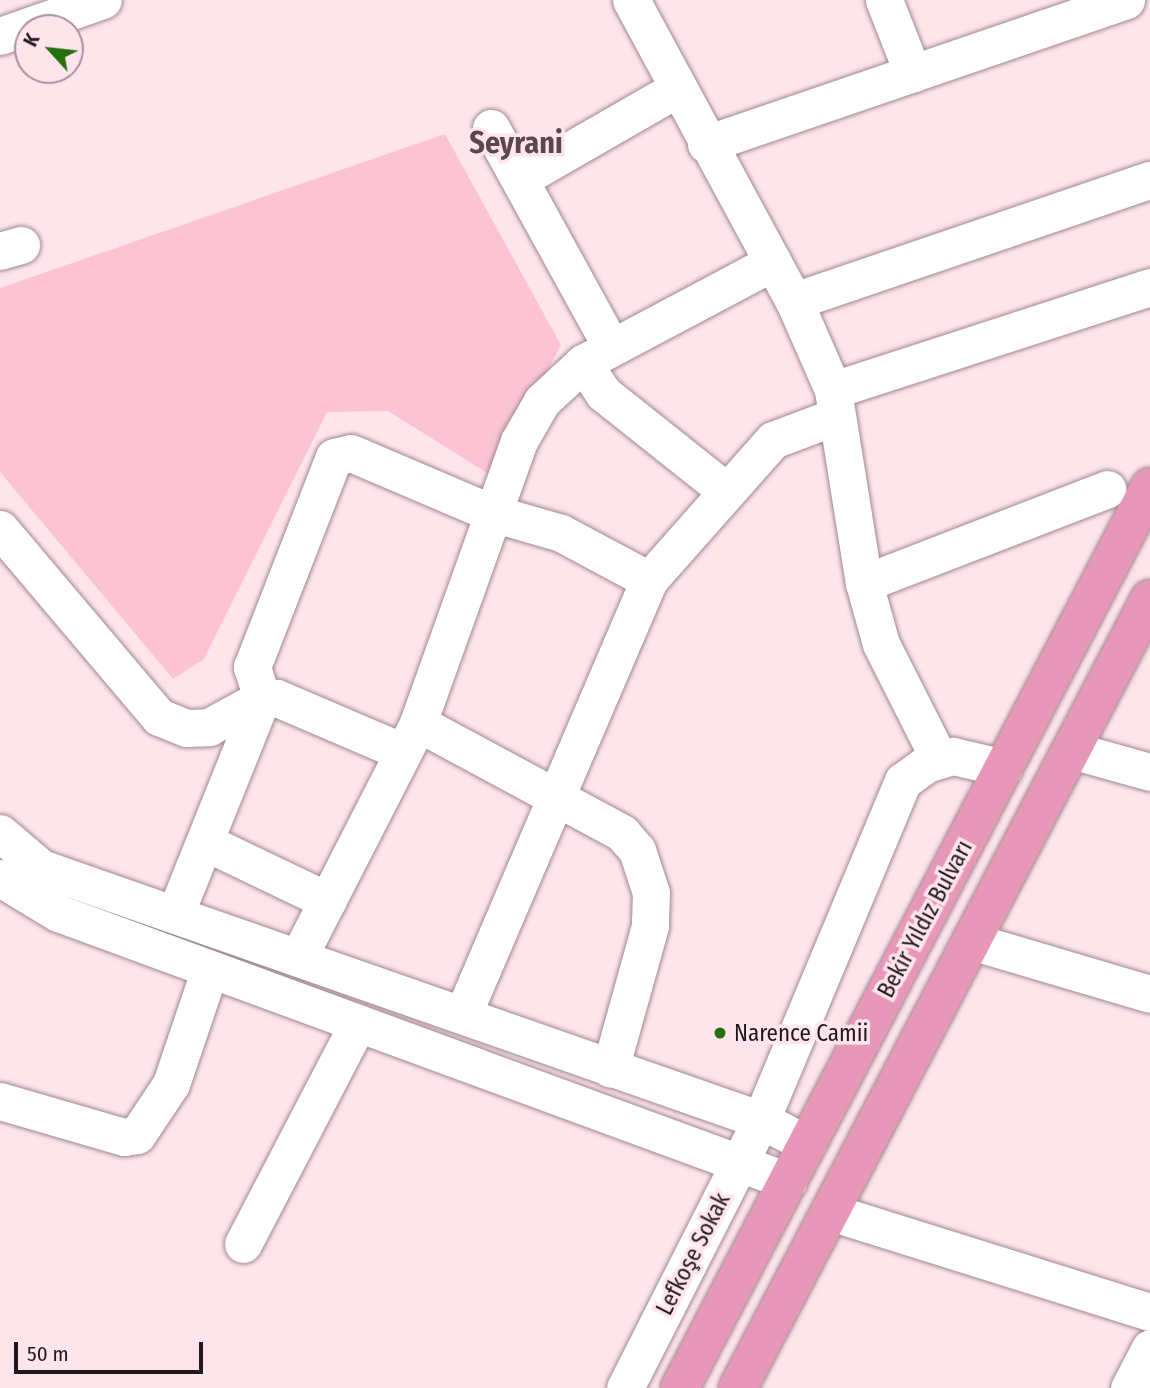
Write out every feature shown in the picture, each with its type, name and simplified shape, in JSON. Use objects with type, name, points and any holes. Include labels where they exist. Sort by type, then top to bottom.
[{"type":"main road","name":"Bekir Yıldız Bulvarı","points":[[680,1388],[1150,487]]},
{"type":"main road","points":[[738,1388],[1150,599]]},
{"type":"street","points":[[0,36],[103,0]]},
{"type":"street","points":[[631,0],[675,90],[794,301],[833,403],[864,583],[881,644],[939,759],[966,756],[1004,768]]},
{"type":"street","points":[[884,0],[912,74]]},
{"type":"street","points":[[706,144],[1126,0]]},
{"type":"street","points":[[520,179],[675,90]]},
{"type":"street","points":[[491,128],[602,330]]},
{"type":"street","points":[[794,301],[1150,180]]},
{"type":"street","points":[[300,954],[411,738],[492,513],[529,420],[583,363],[773,262]]},
{"type":"street","points":[[463,1014],[649,580],[725,490],[773,440],[833,403],[1150,287]]},
{"type":"street","points":[[583,363],[603,393],[725,490]]},
{"type":"street","points":[[176,912],[262,698],[252,667],[334,457],[351,453],[492,513],[561,533],[649,580]]},
{"type":"street","points":[[864,583],[1107,489]]},
{"type":"street","points":[[0,529],[159,718],[186,728],[209,727],[262,698],[287,700],[411,738],[557,798],[631,841],[648,876],[650,926],[610,1069]]},
{"type":"street","points":[[1071,750],[1150,772]]},
{"type":"street","name":"Lefkoşe Sokak","points":[[625,1388],[761,1120],[903,781],[939,759]]},
{"type":"street","points":[[0,834],[41,867],[300,954],[610,1069],[761,1120],[807,1144]]},
{"type":"street","points":[[205,842],[328,901]]},
{"type":"street","points":[[0,878],[58,913],[788,1181]]},
{"type":"street","points":[[971,942],[1150,994]]},
{"type":"street","points":[[0,1101],[124,1137],[137,1135],[170,1084],[210,969]]},
{"type":"street","points":[[243,1244],[358,1023]]},
{"type":"street","points":[[830,1212],[1150,1312]]},
{"type":"street","points":[[1129,1388],[1150,1348]]},
{"type":"shaded area","points":[[445,134],[561,345],[492,476],[388,411],[327,412],[204,659],[173,679],[0,472],[0,288]]},
{"type":"place","name":"Narence Camii","points":[[720,1033]]},
{"type":"district","name":"Seyrani","points":[[516,143]]}]
